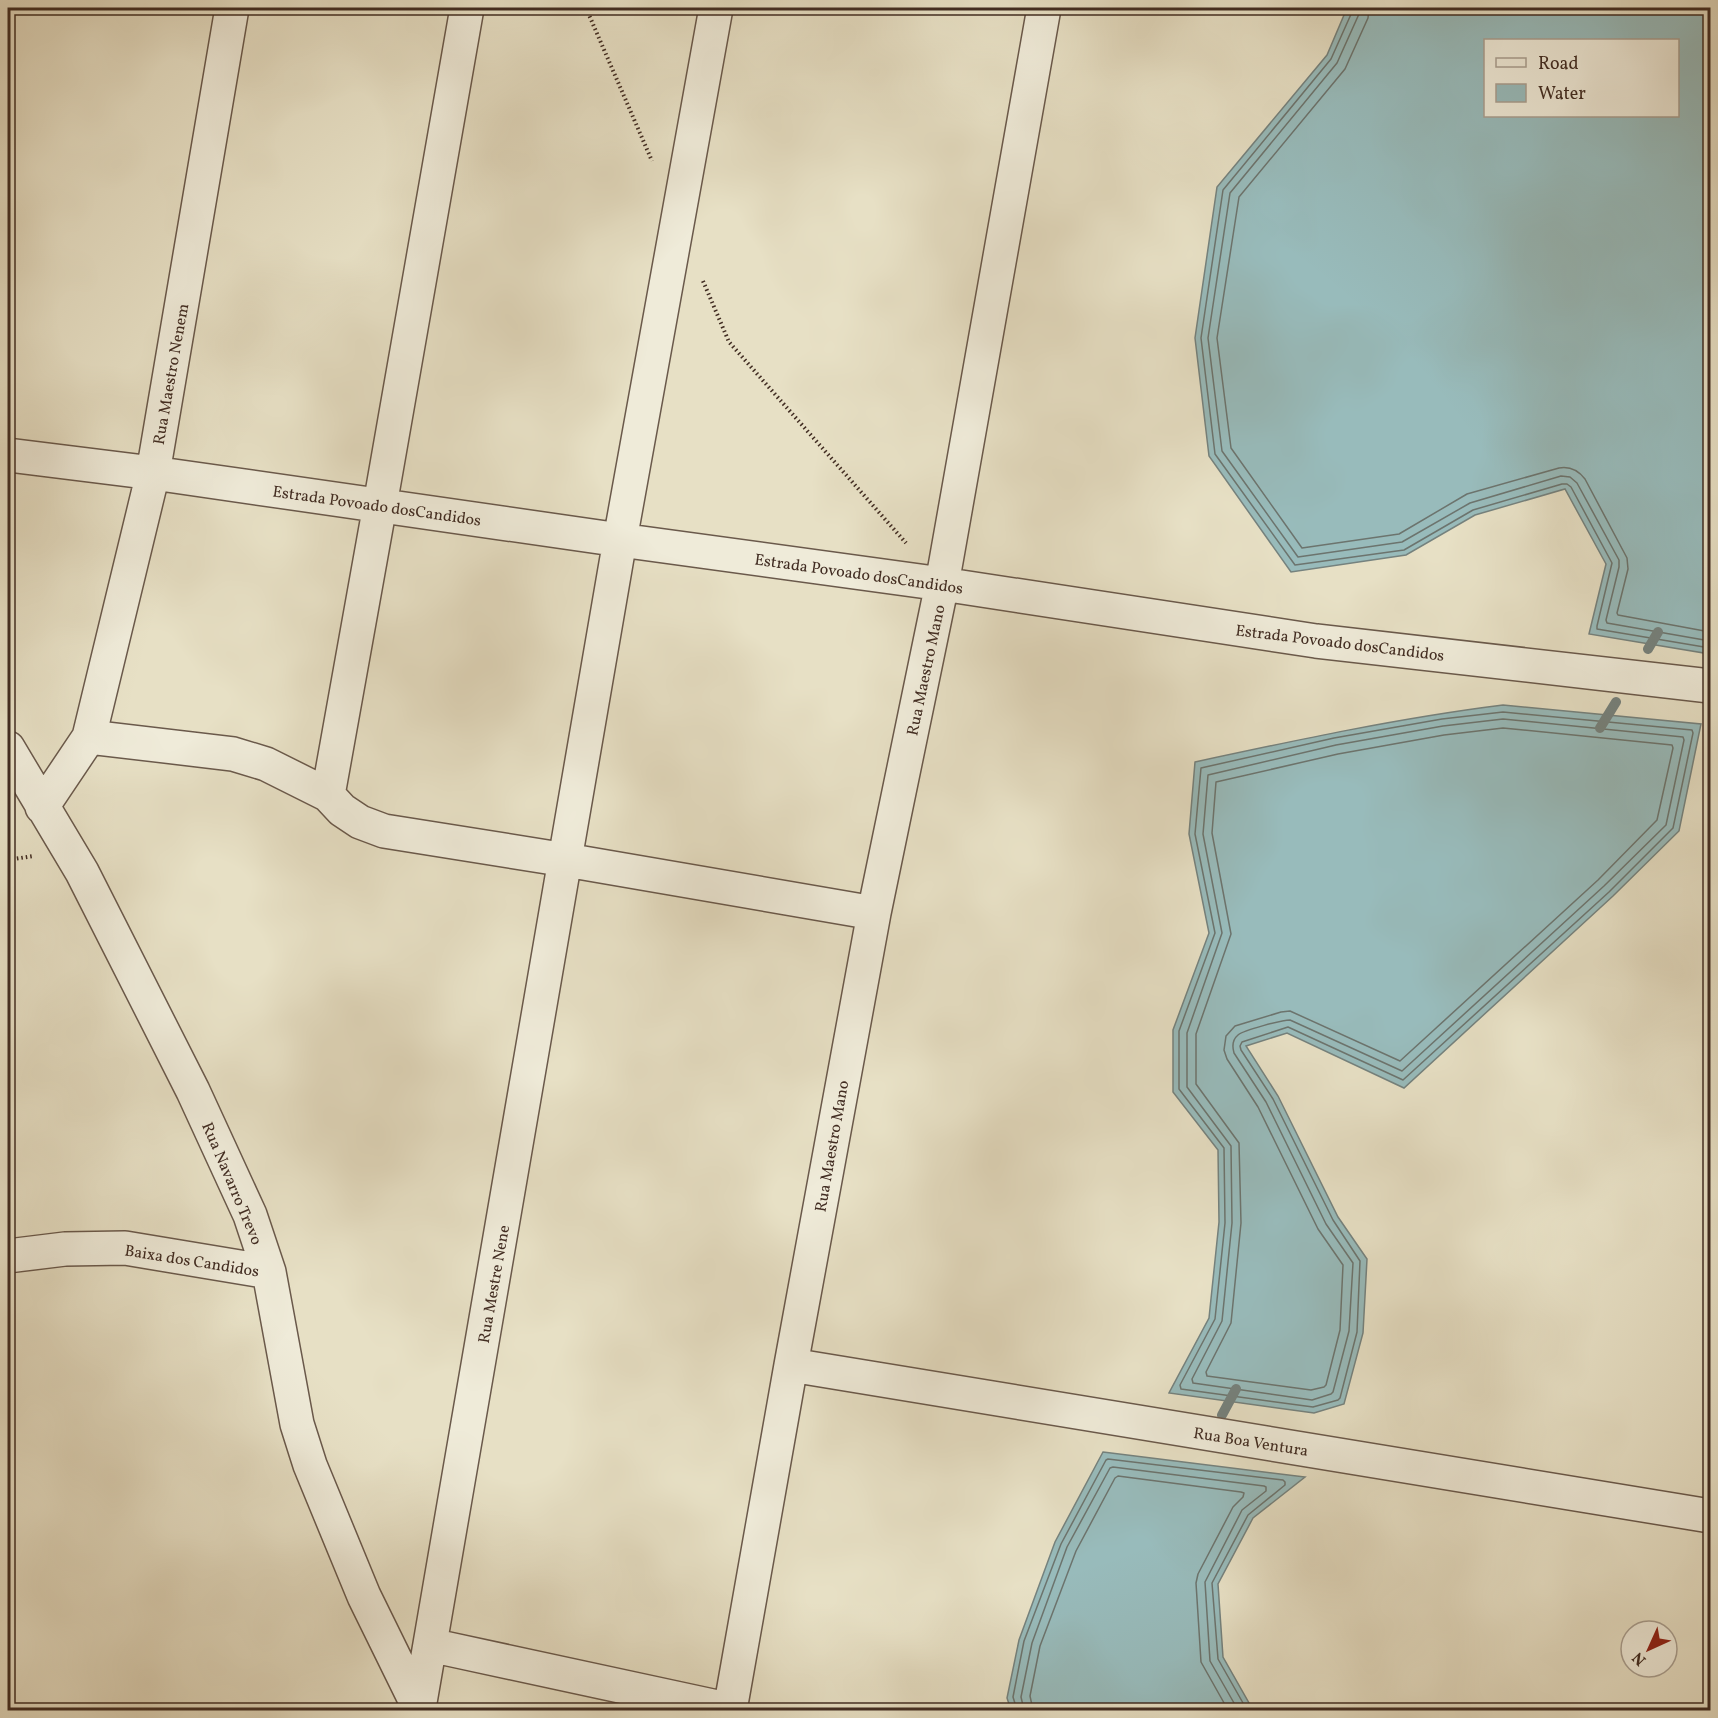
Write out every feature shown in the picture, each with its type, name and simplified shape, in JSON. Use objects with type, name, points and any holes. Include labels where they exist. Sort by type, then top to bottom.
[{"type":"street","name":"Rua Maestro Nenem","points":[[89,737],[153,473],[232,8]]},
{"type":"street","points":[[328,795],[467,8]]},
{"type":"street","name":"Rua Mestre Nene","points":[[420,1709],[620,540],[716,8]]},
{"type":"street","name":"Rua Maestro Mano","points":[[730,1710],[874,913],[942,584],[1044,8]]},
{"type":"street","name":"Estrada Povoado dosCandidos","points":[[8,455],[153,473],[942,584],[1316,641],[1710,686]]},
{"type":"street","points":[[42,807],[89,737],[233,754],[266,764],[328,795],[342,810],[360,822],[384,831],[874,913]]},
{"type":"street","name":"Rua Navarro Trevo","points":[[8,748],[82,872],[193,1091],[250,1215],[269,1272],[297,1424],[310,1465],[364,1596],[420,1709]]},
{"type":"street","name":"Baixa dos Candidos","points":[[8,1256],[65,1249],[125,1248],[269,1272]]},
{"type":"street","name":"Rua Boa Ventura","points":[[791,1365],[1710,1516]]},
{"type":"street","points":[[430,1645],[730,1710]]},
{"type":"path","points":[[586,8],[655,167]]},
{"type":"path","points":[[701,276],[729,342],[942,584]]},
{"type":"water","points":[[1347,8],[1710,8],[1710,654],[1589,634],[1606,564],[1565,489],[1475,515],[1406,555],[1291,572],[1209,456],[1195,338],[1217,187],[1327,55]]},
{"type":"water","points":[[1503,705],[1701,724],[1679,831],[1613,896],[1404,1088],[1287,1033],[1246,1046],[1278,1096],[1338,1217],[1367,1259],[1363,1333],[1344,1404],[1314,1413],[1169,1393],[1209,1318],[1219,1222],[1218,1150],[1173,1092],[1173,1030],[1209,933],[1189,834],[1195,762],[1387,723]]},
{"type":"water","points":[[1103,1452],[1305,1477],[1253,1518],[1218,1584],[1223,1657],[1253,1710],[1011,1710],[1007,1698],[1019,1640],[1055,1542]]},
{"type":"waterway","points":[[1648,649],[1658,632]]},
{"type":"waterway","points":[[1600,728],[1616,702]]},
{"type":"waterway","points":[[1222,1415],[1236,1389]]}]
